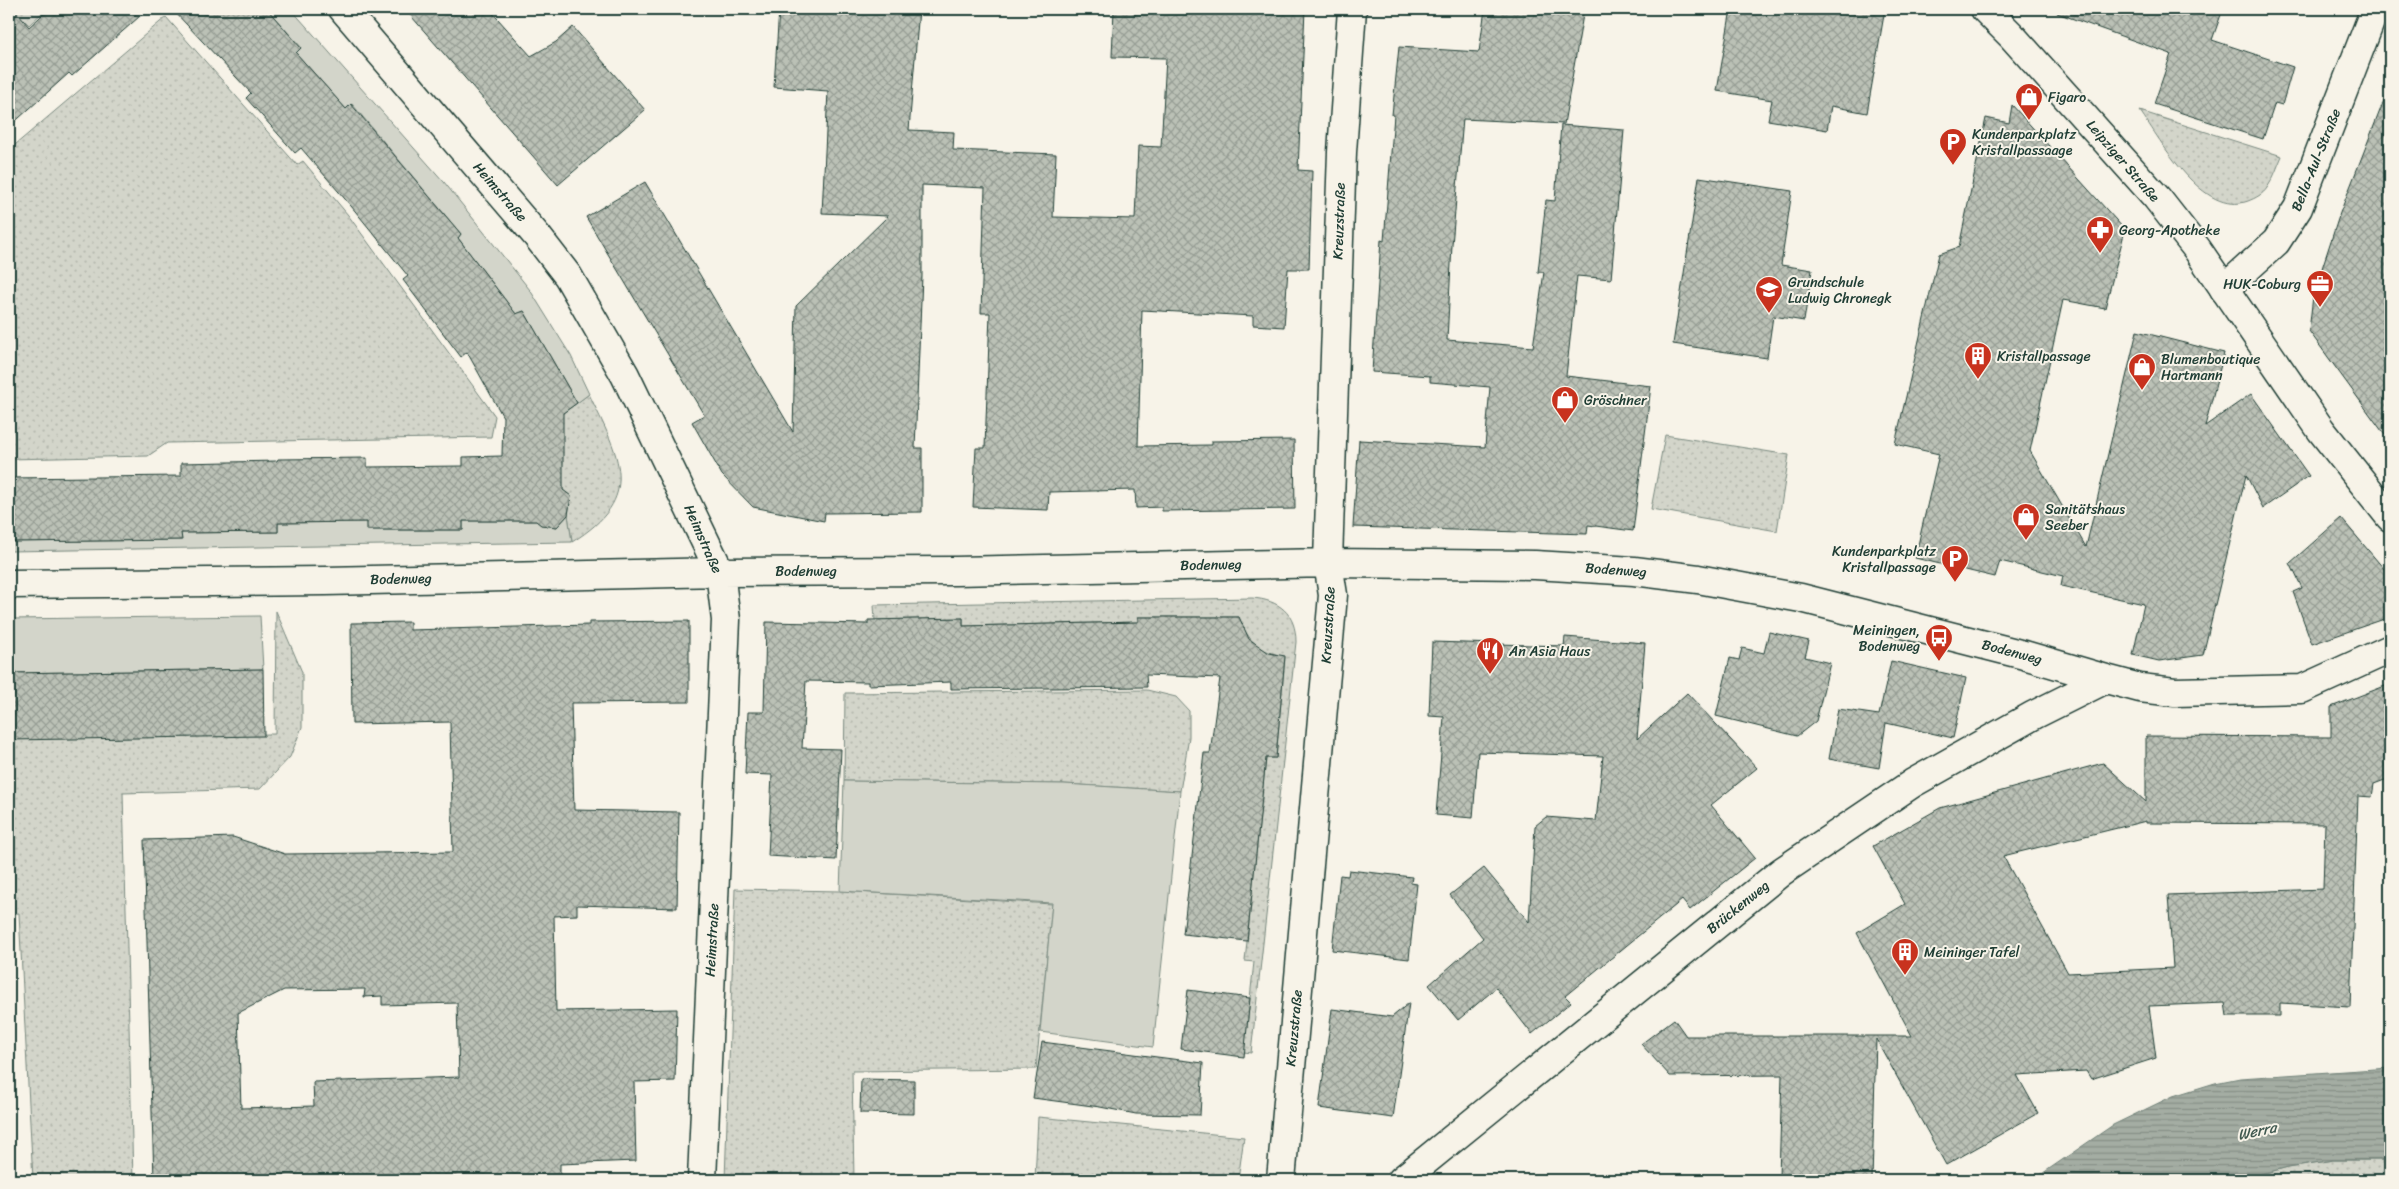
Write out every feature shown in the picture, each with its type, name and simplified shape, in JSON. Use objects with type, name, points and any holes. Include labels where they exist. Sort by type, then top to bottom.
[{"type":"street","name":"Heimstraße","points":[[343,9],[538,236],[568,276],[625,375],[720,572],[726,620],[702,1180]]},
{"type":"street","name":"Kreuzstraße","points":[[1280,1180],[1333,595],[1328,563],[1342,152],[1352,9]]},
{"type":"street","name":"Leipziger Straße","points":[[1985,9],[2011,35],[2157,198],[2197,249],[2322,430],[2390,518]]},
{"type":"street","name":"Bella-Aul-Straße","points":[[2224,289],[2276,242],[2298,208],[2376,9]]},
{"type":"street","name":"Bodenweg","points":[[9,584],[326,581],[720,572],[956,571],[1328,563],[1535,565],[1634,571],[1698,579],[1842,608],[2140,688],[2175,692],[2302,689],[2390,649]]},
{"type":"street","name":"Brückenweg","points":[[1402,1180],[1781,872],[1913,783],[2034,715],[2106,679]]},
{"type":"shaded area","points":[[9,9],[46,9],[29,25],[24,20],[9,33]]},
{"type":"shaded area","points":[[267,9],[291,9],[444,182],[530,290],[571,356],[589,394],[577,403],[524,311],[516,314],[458,238],[461,234],[352,104],[346,109],[296,53],[301,47]]},
{"type":"shaded area","points":[[166,17],[297,165],[303,161],[348,215],[495,416],[491,437],[167,443],[148,456],[9,459],[9,150]]},
{"type":"shaded area","points":[[2140,111],[2282,156],[2274,176],[2259,196],[2248,201],[2231,203],[2215,198],[2200,188],[2185,174]]},
{"type":"shaded area","points":[[589,394],[609,437],[616,457],[619,475],[617,492],[610,509],[595,525],[572,542],[568,515],[571,496],[563,490],[558,417]]},
{"type":"shaded area","points":[[1665,435],[1789,455],[1777,531],[1651,509]]},
{"type":"shaded area","points":[[568,515],[572,542],[9,551],[9,542],[181,540],[181,533],[278,532],[278,523],[367,522],[368,530],[463,530],[463,521],[536,521],[541,525],[557,527]]},
{"type":"shaded area","points":[[1262,599],[1278,605],[1284,610],[1293,623],[1296,642],[1251,1053],[1244,1052],[1254,962],[1245,961],[1266,758],[1276,758],[1285,657],[1261,648],[1256,644],[1247,633],[1239,617],[1138,617],[1138,622],[963,626],[963,618],[875,620],[874,605]]},
{"type":"shaded area","points":[[276,611],[302,672],[302,727],[290,757],[260,789],[123,793],[133,1180],[33,1180],[19,913],[9,914],[9,737],[275,734]]},
{"type":"shaded area","points":[[260,616],[263,669],[9,673],[9,619]]},
{"type":"shaded area","points":[[1147,690],[1176,697],[1189,711],[1189,737],[1180,791],[1064,784],[844,781],[845,693]]},
{"type":"shaded area","points":[[844,781],[1064,784],[1180,791],[1153,1047],[1040,1032],[1052,903],[840,891]]},
{"type":"shaded area","points":[[735,889],[840,891],[1052,904],[1036,1069],[852,1071],[854,1180],[725,1180]]},
{"type":"shaded area","points":[[1038,1117],[1244,1137],[1238,1180],[1035,1180]]},
{"type":"shaded area","points":[[2333,1160],[2390,1160],[2390,1180],[2239,1180],[2288,1167]]},
{"type":"water","name":"Werra","points":[[2390,1068],[2390,1160],[2333,1160],[2288,1167],[2239,1180],[2033,1180],[2113,1125],[2173,1096],[2215,1083],[2240,1078]]},
{"type":"building","points":[[9,9],[14,9],[29,27],[49,9],[148,9],[72,76],[69,73],[9,127]]},
{"type":"building","points":[[172,9],[267,9],[301,48],[296,53],[346,109],[351,104],[461,234],[458,238],[516,314],[524,311],[577,403],[563,413],[563,490],[571,496],[568,515],[557,527],[541,525],[536,521],[463,521],[463,530],[367,530],[367,522],[278,523],[278,532],[181,533],[182,540],[9,542],[9,478],[181,476],[181,463],[277,461],[278,459],[367,458],[367,467],[463,466],[463,457],[502,456],[503,417],[467,352],[461,357],[403,280],[408,276],[351,206],[301,148],[295,153],[246,98],[251,93]]},
{"type":"building","points":[[405,9],[489,9],[531,56],[556,42],[573,27],[645,110],[558,185]]},
{"type":"building","points":[[779,9],[919,9],[909,130],[954,132],[953,150],[1056,154],[1053,217],[1135,219],[1138,146],[1161,147],[1166,58],[1112,57],[1114,9],[1305,9],[1298,170],[1312,171],[1309,269],[1288,269],[1284,327],[1253,325],[1253,316],[1142,310],[1138,446],[1212,445],[1212,441],[1294,440],[1295,509],[1162,511],[1162,507],[1136,508],[1135,490],[1049,492],[1048,510],[973,507],[976,448],[985,448],[990,313],[981,313],[985,188],[922,185],[922,276],[915,448],[922,448],[922,512],[825,513],[824,521],[753,507],[722,475],[692,422],[704,415],[586,217],[645,182],[793,432],[796,306],[888,216],[822,213],[828,91],[774,87]]},
{"type":"building","points":[[1485,9],[1584,9],[1564,124],[1463,119],[1452,245],[1447,340],[1533,347],[1544,272],[1538,272],[1546,200],[1555,201],[1561,125],[1624,130],[1611,279],[1577,276],[1566,376],[1651,386],[1633,531],[1588,525],[1587,534],[1353,527],[1359,440],[1485,447],[1490,387],[1430,382],[1430,376],[1372,372],[1381,240],[1384,241],[1394,115],[1392,115],[1399,47],[1479,52]]},
{"type":"building","points":[[1731,9],[1885,9],[1867,113],[1831,106],[1827,130],[1768,120],[1772,100],[1717,91]]},
{"type":"building","points":[[2058,9],[2223,9],[2212,40],[2293,67],[2282,105],[2275,103],[2263,139],[2154,104],[2171,54],[2057,13]]},
{"type":"building","points":[[2388,90],[2390,91],[2390,442],[2309,331],[2313,296],[2340,213]]},
{"type":"building","name":"Kristallpassage","points":[[2012,105],[2125,230],[2105,308],[2063,300],[2030,451],[2086,547],[2137,331],[2224,353],[2205,426],[2251,394],[2309,476],[2263,508],[2246,475],[2203,655],[2159,661],[2133,655],[2144,604],[2061,586],[2063,576],[2000,561],[1995,577],[1915,558],[1939,454],[1895,444],[1939,254],[1959,247],[1986,118],[2009,123]]},
{"type":"building","points":[[1699,177],[1792,191],[1781,265],[1812,270],[1804,321],[1773,316],[1767,358],[1673,344]]},
{"type":"building","points":[[2341,518],[2390,576],[2390,617],[2312,644],[2293,592],[2302,588],[2290,563]]},
{"type":"building","points":[[1138,617],[1239,617],[1249,639],[1269,653],[1285,656],[1276,758],[1266,758],[1247,941],[1183,934],[1204,753],[1210,753],[1220,678],[1146,675],[1147,687],[951,689],[951,682],[868,685],[868,682],[806,681],[802,748],[841,749],[836,860],[768,856],[772,775],[745,774],[748,712],[764,712],[766,622],[868,624],[868,620],[963,618],[963,626],[1138,622]]},
{"type":"building","points":[[689,621],[689,702],[571,703],[574,810],[679,812],[677,908],[577,905],[577,915],[554,916],[556,1011],[677,1009],[675,1081],[634,1082],[636,1161],[560,1164],[560,1180],[154,1180],[144,840],[233,837],[285,854],[453,852],[450,722],[352,724],[351,623],[410,622],[410,630],[589,625],[589,622]],"holes":[[[365,989],[364,997],[382,996],[382,1005],[457,1003],[459,1077],[313,1082],[314,1106],[241,1108],[238,1013],[284,990]]]},
{"type":"building","points":[[1769,632],[1809,641],[1805,657],[1830,663],[1816,721],[1797,736],[1716,716],[1730,658],[1739,660],[1742,648],[1764,653]]},
{"type":"building","points":[[1565,637],[1645,643],[1637,739],[1687,693],[1757,768],[1711,805],[1755,858],[1690,910],[1682,900],[1565,996],[1571,1002],[1532,1034],[1496,988],[1458,1020],[1429,985],[1483,938],[1450,895],[1484,868],[1529,922],[1535,826],[1546,817],[1596,821],[1603,756],[1478,752],[1473,818],[1436,815],[1444,717],[1429,716],[1432,642],[1564,646]]},
{"type":"building","points":[[1891,661],[1966,678],[1953,738],[1886,723],[1879,768],[1829,759],[1838,709],[1879,715]]},
{"type":"building","points":[[263,669],[264,736],[9,740],[9,673]]},
{"type":"building","points":[[2390,684],[2390,778],[2374,784],[2372,797],[2358,796],[2350,1007],[2280,1003],[2280,1016],[2227,1016],[2225,1003],[2149,1006],[2156,1058],[2091,1079],[2086,1071],[2017,1075],[2038,1113],[1946,1165],[1876,1039],[1872,1180],[1811,1180],[1811,1178],[1779,1177],[1782,1075],[1670,1076],[1641,1044],[1674,1019],[1686,1036],[1912,1036],[1857,933],[1905,904],[1873,846],[1940,808],[2103,763],[2146,802],[2146,736],[2331,737],[2331,707]],"holes":[[[2146,821],[2146,823],[2325,824],[2323,889],[2168,895],[2173,968],[2068,973],[2003,856]]]},
{"type":"building","points":[[1349,870],[1412,877],[1411,883],[1417,884],[1409,959],[1332,950],[1340,875],[1348,876]]},
{"type":"building","points":[[1188,990],[1250,998],[1244,1057],[1181,1049]]},
{"type":"building","points":[[1409,1003],[1393,1118],[1319,1108],[1332,1009],[1392,1017]]},
{"type":"building","points":[[1042,1042],[1203,1063],[1200,1115],[1136,1114],[1033,1098]]},
{"type":"building","points":[[861,1079],[914,1080],[914,1114],[860,1113]]},
{"type":"place","name":"Figaro","points":[[2029,121]]},
{"type":"place","name":"Kundenparkplatz Kristallpassaage","points":[[1953,166]]},
{"type":"place","name":"Georg-Apotheke","points":[[2100,254]]},
{"type":"place","name":"HUK-Coburg","points":[[2320,308]]},
{"type":"place","name":"Grundschule Ludwig Chronegk","points":[[1769,314]]},
{"type":"place","name":"Kristallpassage","points":[[1978,380]]},
{"type":"place","name":"Blumenboutique Hartmann","points":[[2142,391]]},
{"type":"place","name":"Gröschner","points":[[1565,424]]},
{"type":"place","name":"Sanitätshaus Seeber","points":[[2026,541]]},
{"type":"place","name":"Kundenparkplatz Kristallpassage","points":[[1955,583]]},
{"type":"place","name":"Meiningen, Bodenweg","points":[[1939,662]]},
{"type":"place","name":"An Asia Haus","points":[[1490,675]]},
{"type":"place","name":"Meininger Tafel","points":[[1905,976]]}]
